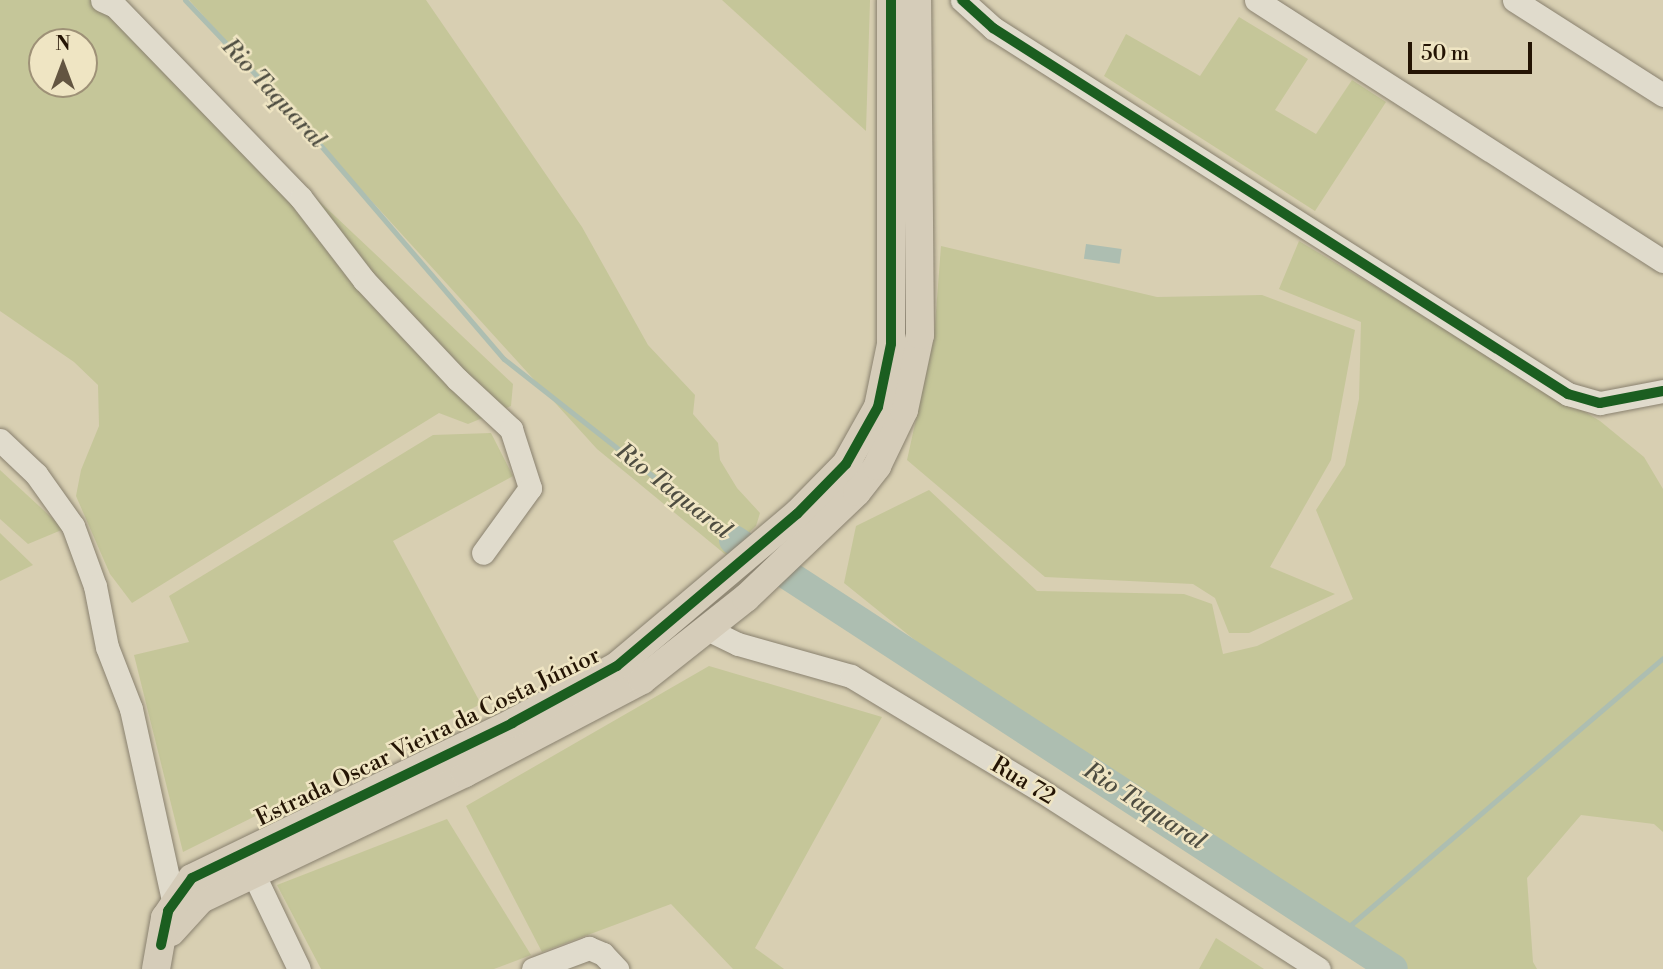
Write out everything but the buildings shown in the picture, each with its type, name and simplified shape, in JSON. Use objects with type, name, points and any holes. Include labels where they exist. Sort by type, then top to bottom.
[{"type":"main road","name":"Estrada Oscar Vieira da Costa Júnior","points":[[158,957],[173,900],[201,872],[583,686],[652,640],[770,537],[846,464],[869,428],[884,387],[893,317],[891,0]]},
{"type":"main road","name":"Estrada Oscar Vieira da Costa Júnior","points":[[158,957],[193,905],[642,681],[709,630],[794,556],[877,466],[900,420],[915,372],[920,335],[917,0]]},
{"type":"street","points":[[103,0],[115,6],[301,198],[364,280],[457,379],[511,429],[530,488],[483,553]]},
{"type":"street","points":[[962,0],[993,28],[1568,394],[1600,402],[1663,391]]},
{"type":"street","points":[[1256,0],[1663,261]]},
{"type":"street","points":[[1514,0],[1663,95]]},
{"type":"street","points":[[0,440],[36,474],[73,526],[95,586],[107,647],[131,709],[173,900]]},
{"type":"street","name":"Rua 72","points":[[709,630],[738,644],[851,676],[1040,790],[1319,969]]},
{"type":"street","points":[[253,873],[299,969]]},
{"type":"street","points":[[533,969],[589,948],[603,954],[617,969]]},
{"type":"green space","points":[[0,0],[106,0],[513,384],[511,406],[468,424],[439,413],[132,603],[110,574],[76,496],[81,470],[99,426],[98,385],[74,362],[0,311]]},
{"type":"green space","points":[[189,0],[426,0],[582,227],[648,345],[695,395],[693,414],[718,443],[720,460],[737,488],[760,513],[756,526],[726,555],[597,449]]},
{"type":"green space","points":[[722,0],[870,0],[866,131]]},
{"type":"green space","points":[[1239,17],[1308,59],[1275,110],[1316,134],[1352,80],[1386,102],[1315,211],[1104,76],[1126,34],[1200,76]]},
{"type":"green space","points":[[1299,241],[1600,421],[1644,457],[1663,489],[1663,832],[1654,824],[1581,815],[1527,878],[1533,962],[1537,969],[1383,969],[1295,911],[1147,798],[988,699],[844,583],[856,526],[929,490],[1037,591],[1184,594],[1212,604],[1223,654],[1257,646],[1353,599],[1316,510],[1345,465],[1359,399],[1361,322],[1279,289]]},
{"type":"green space","points":[[941,246],[1157,297],[1262,295],[1355,330],[1331,460],[1270,567],[1335,594],[1249,633],[1229,633],[1215,598],[1193,584],[1045,577],[907,460],[934,338]]},
{"type":"green space","points":[[491,433],[513,476],[393,541],[481,704],[183,852],[134,655],[189,642],[169,596],[433,435]]},
{"type":"green space","points":[[0,470],[64,529],[28,544],[0,519]]},
{"type":"green space","points":[[0,533],[33,565],[0,581]]},
{"type":"green space","points":[[709,666],[882,717],[755,948],[784,969],[733,969],[671,904],[542,952],[466,806]]},
{"type":"green space","points":[[447,819],[531,955],[494,969],[321,969],[277,885]]},
{"type":"green space","points":[[1216,938],[1264,969],[1199,969]]},
{"type":"shaded area","points":[[1086,244],[1122,249],[1120,264],[1084,259]]},
{"type":"waterway","name":"Rio Taquaral","points":[[185,0],[298,119],[504,359],[734,540]]},
{"type":"waterway","name":"Rio Taquaral","points":[[734,540],[1393,969]]},
{"type":"waterway","points":[[1340,934],[1663,658]]},
{"type":"cycle path","points":[[161,945],[168,911],[192,878],[512,723],[617,666],[797,514],[846,464],[878,407],[891,344],[891,0]]},
{"type":"cycle path","points":[[962,0],[993,28],[1568,394],[1600,403],[1663,391]]}]
